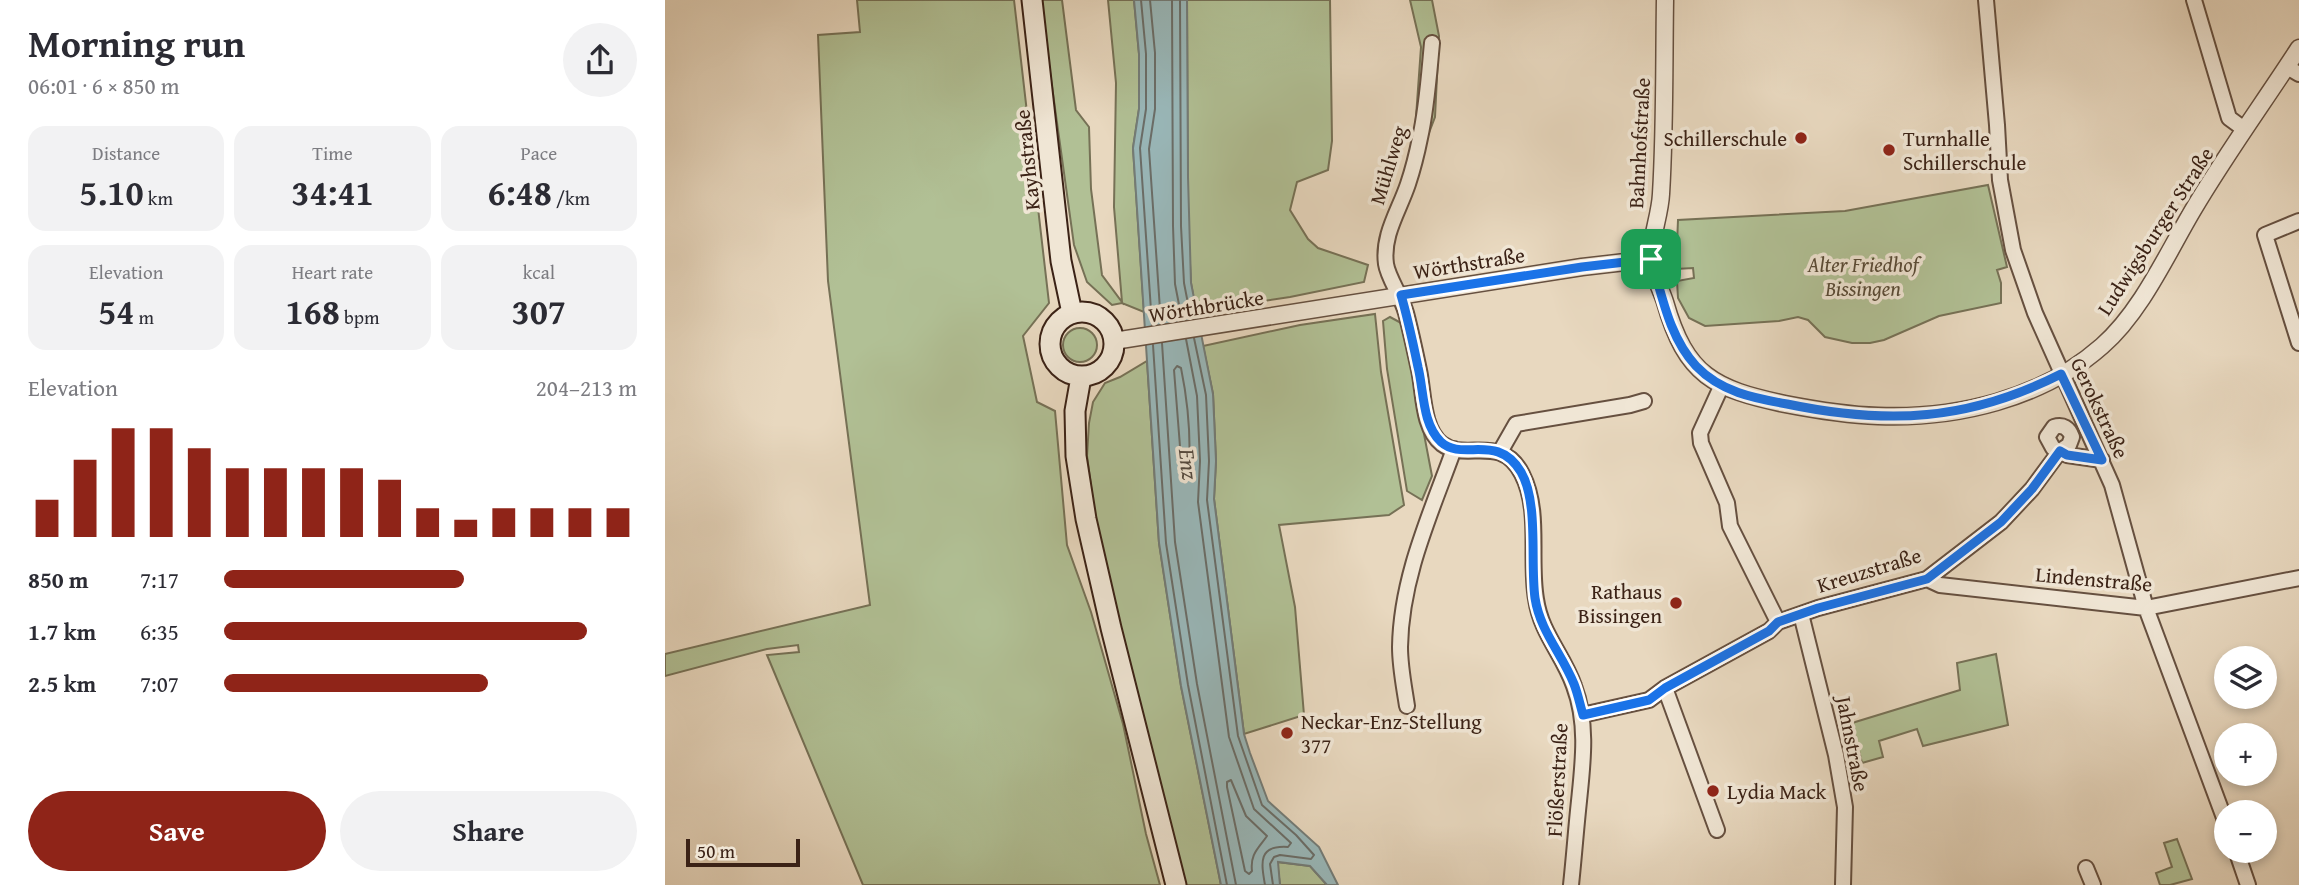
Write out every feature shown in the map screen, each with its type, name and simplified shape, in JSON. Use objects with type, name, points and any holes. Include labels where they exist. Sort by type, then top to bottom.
[{"type":"main road","name":"Kayhstraße","points":[[1032,0],[1061,261],[1072,313]]},
{"type":"main road","points":[[1081,312],[1099,317],[1119,341],[1108,363],[1100,371],[1081,377],[1066,373],[1057,365],[1051,354],[1049,341],[1053,329],[1061,319],[1081,312]]},
{"type":"main road","points":[[1081,377],[1075,411],[1076,456],[1086,519],[1176,885]]},
{"type":"street","name":"Bahnhofstraße","points":[[1665,0],[1661,197],[1651,259],[1669,318],[1681,344],[1697,366],[1721,387]]},
{"type":"street","name":"Gerokstraße","points":[[1986,0],[2000,180],[2013,250],[2035,313],[2102,460],[2119,506],[2146,608],[2217,800]]},
{"type":"street","points":[[2194,0],[2229,118],[2244,130]]},
{"type":"street","name":"Mühlweg","points":[[1401,295],[1386,268],[1385,247],[1408,186],[1421,135],[1432,43]]},
{"type":"street","name":"Ludwigsburger Straße","points":[[1721,387],[1756,398],[1843,415],[1921,416],[1998,402],[2061,374],[2104,345],[2136,306],[2244,130],[2293,70],[2299,48]]},
{"type":"street","points":[[2299,221],[2265,235],[2299,343]]},
{"type":"street","name":"Wörthstraße","points":[[1294,314],[1582,267],[1651,259]]},
{"type":"street","points":[[1401,295],[1427,418],[1442,444],[1454,449],[1487,449],[1500,452],[1516,424],[1644,401]]},
{"type":"street","name":"Wörthbrücke","points":[[1119,341],[1294,314]]},
{"type":"street","points":[[1721,387],[1700,433],[1701,443],[1727,503],[1730,526],[1778,622]]},
{"type":"street","points":[[1408,706],[1400,650],[1403,604],[1427,519],[1454,449]]},
{"type":"street","name":"Kreuzstraße","points":[[1583,715],[1649,700],[1665,688],[1769,631],[1778,622],[1848,598],[1927,579],[2001,522],[2032,489],[2060,451],[2067,455],[2102,460]]},
{"type":"street","name":"Flößerstraße","points":[[1500,452],[1522,473],[1531,512],[1535,596],[1541,625],[1574,685],[1583,715],[1583,758],[1571,885]]},
{"type":"street","name":"Lindenstraße","points":[[1927,579],[1940,585],[2146,608],[2299,578]]},
{"type":"street","name":"Jahnstraße","points":[[1801,614],[1836,755],[1845,807],[1843,885]]},
{"type":"street","points":[[1665,688],[1717,830]]},
{"type":"street","points":[[2240,863],[2248,885]]},
{"type":"street","points":[[2086,868],[2093,885]]},
{"type":"green space","points":[[857,0],[1014,0],[1049,303],[1023,336],[1037,402],[1055,411],[1067,545],[1091,612],[1123,724],[1146,834],[1160,885],[863,885],[767,655],[799,652],[798,645],[767,649],[665,676],[665,654],[870,605],[828,281],[818,35],[860,32]]},
{"type":"green space","points":[[1040,0],[1062,0],[1076,110],[1089,127],[1091,189],[1102,275],[1122,302],[1114,207],[1116,83],[1108,0],[1134,0],[1139,54],[1139,109],[1133,148],[1144,312],[1122,303],[1112,305],[1087,282],[1074,245]]},
{"type":"green space","points":[[1187,0],[1330,0],[1332,141],[1328,170],[1297,182],[1290,210],[1308,239],[1318,248],[1368,265],[1364,282],[1290,297],[1196,311],[1191,283],[1188,225]]},
{"type":"green space","points":[[1410,0],[1432,0],[1439,36],[1435,117],[1424,146],[1414,145],[1421,47]]},
{"type":"green space","name":"Alter Friedhof Bissingen","points":[[1988,185],[2007,267],[1997,270],[2001,283],[2001,303],[1939,316],[1884,340],[1852,343],[1825,337],[1808,320],[1798,317],[1779,321],[1705,326],[1689,318],[1678,298],[1677,281],[1694,278],[1693,268],[1676,269],[1678,220],[1845,211]]},
{"type":"green space","points":[[1375,314],[1381,372],[1404,505],[1389,515],[1279,525],[1295,607],[1304,715],[1244,734],[1214,499],[1216,461],[1213,394],[1203,346],[1300,325]]},
{"type":"green space","points":[[1390,317],[1403,324],[1432,476],[1422,500],[1407,491],[1387,369],[1383,321]]},
{"type":"green space","points":[[1080,328],[1092,333],[1097,345],[1092,357],[1080,362],[1068,357],[1063,345],[1068,333]]},
{"type":"green space","points":[[1147,361],[1159,543],[1181,686],[1221,885],[1184,885],[1136,700],[1095,516],[1087,456],[1093,402],[1105,383]]},
{"type":"green space","points":[[1996,654],[2008,725],[1923,746],[1917,729],[1879,741],[1883,757],[1862,763],[1852,723],[1960,690],[1957,663]]},
{"type":"green space","points":[[2177,839],[2192,879],[2160,885],[2156,873],[2172,867],[2164,843]]},
{"type":"green space","points":[[1277,862],[1310,866],[1327,885],[1280,885]]},
{"type":"water","name":"Enz","points":[[1134,0],[1187,0],[1191,283],[1213,394],[1216,461],[1214,499],[1244,734],[1268,801],[1319,847],[1338,885],[1327,885],[1310,866],[1278,862],[1280,885],[1221,885],[1181,686],[1159,543],[1133,148],[1139,109],[1139,54]]},
{"type":"place","name":"Schillerschule","points":[[1801,138]]},
{"type":"place","name":"Turnhalle Schillerschule","points":[[1889,150]]},
{"type":"place","name":"Rathaus Bissingen","points":[[1676,603]]},
{"type":"place","name":"Neckar-Enz-Stellung 377","points":[[1287,733]]},
{"type":"place","name":"Lydia Mack","points":[[1713,791]]},
{"type":"route","points":[[1651,259],[1669,318],[1681,344],[1697,366],[1721,387],[1756,398],[1843,415],[1921,416],[1998,402],[2061,374],[2102,460],[2067,455],[2060,451],[2032,489],[2001,522],[1927,579],[1848,598],[1778,622],[1769,631],[1656,693],[1649,700],[1583,715],[1574,685],[1541,625],[1535,596],[1531,512],[1522,473],[1500,452],[1487,449],[1454,449],[1442,444],[1433,432],[1427,418],[1401,295],[1651,259]]}]
